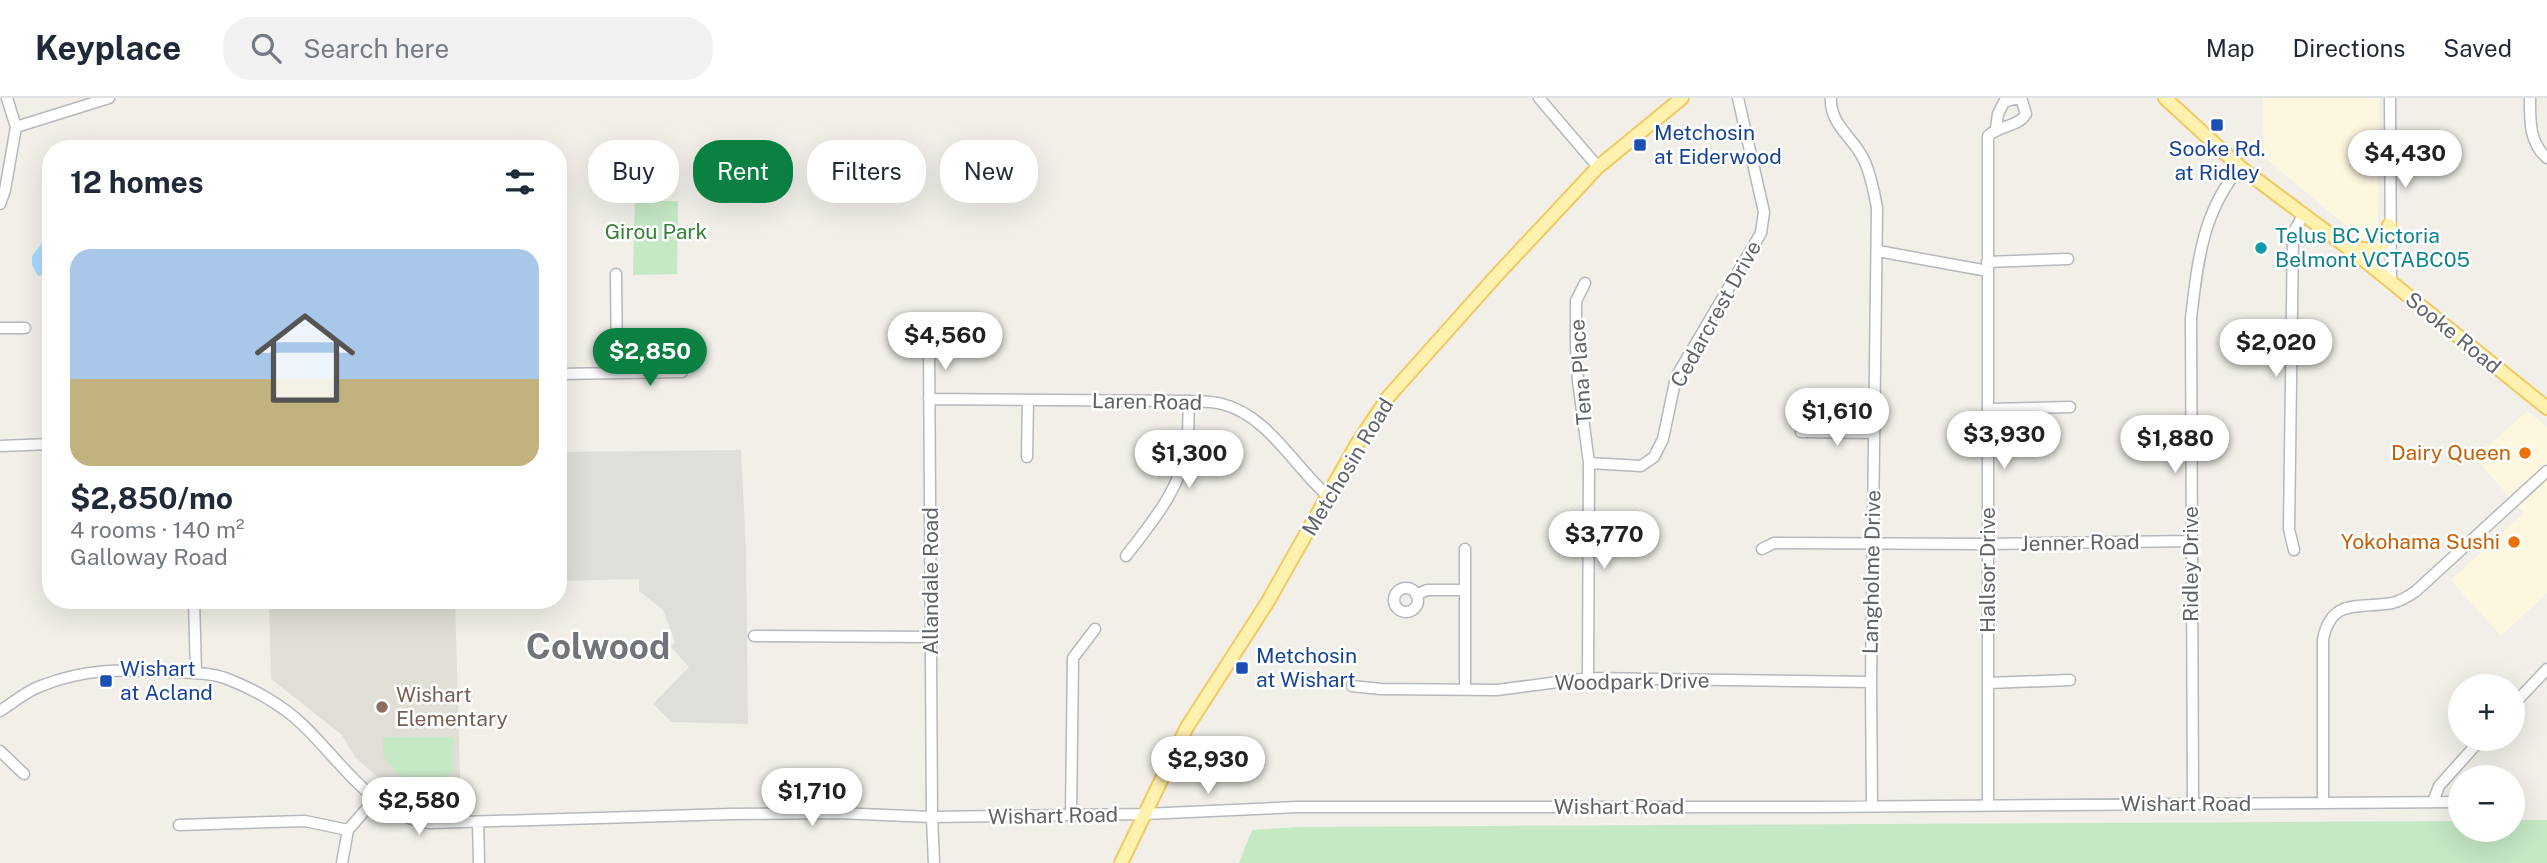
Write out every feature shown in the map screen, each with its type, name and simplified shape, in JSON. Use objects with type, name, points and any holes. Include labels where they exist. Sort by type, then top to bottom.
[{"type":"main road","name":"Metchosin Road","points":[[1121,863],[1187,727],[1267,603],[1357,443],[1389,396],[1598,167],[1682,98]]},
{"type":"main road","name":"Sooke Road","points":[[2165,98],[2240,167],[2347,247],[2547,408]]},
{"type":"main road","points":[[2347,247],[2372,250],[2383,244],[2389,225]]},
{"type":"street","points":[[0,204],[16,127],[7,98]]},
{"type":"street","points":[[16,127],[109,98]]},
{"type":"street","points":[[1539,98],[1598,167]]},
{"type":"street","name":"Cedarcrest Drive","points":[[1589,463],[1641,467],[1654,457],[1663,439],[1676,377],[1761,233],[1764,212],[1738,98]]},
{"type":"street","name":"Langholme Drive","points":[[1831,98],[1836,122],[1863,157],[1872,180],[1877,208],[1872,543],[1872,806]]},
{"type":"street","points":[[2390,98],[2391,282]]},
{"type":"street","points":[[2530,98],[2532,136],[2540,152],[2547,158]]},
{"type":"street","name":"Hallsor Drive","points":[[1988,805],[1989,136],[1996,128]]},
{"type":"street","name":"Ridley Drive","points":[[2193,804],[2191,318],[2197,270],[2209,218],[2223,187],[2240,167]]},
{"type":"street","points":[[2294,550],[2288,529],[2292,233],[2304,214]]},
{"type":"street","points":[[1878,251],[1988,267],[2068,259]]},
{"type":"street","points":[[616,274],[617,373]]},
{"type":"street","name":"Tena Place","points":[[1585,283],[1576,301],[1576,346],[1577,381],[1589,463]]},
{"type":"street","points":[[0,328],[25,328]]},
{"type":"street","name":"Allandale Road","points":[[929,344],[934,863]]},
{"type":"street","points":[[567,374],[682,372]]},
{"type":"street","name":"Laren Road","points":[[929,399],[1222,403],[1245,414],[1268,432],[1310,481],[1328,496]]},
{"type":"street","points":[[1027,457],[1028,401]]},
{"type":"street","points":[[1126,556],[1165,505],[1177,479],[1187,447],[1189,401]]},
{"type":"street","points":[[1990,409],[2070,407]]},
{"type":"street","points":[[1801,432],[1873,433]]},
{"type":"street","points":[[0,446],[42,444]]},
{"type":"street","points":[[1588,678],[1589,463]]},
{"type":"street","points":[[2323,803],[2323,639],[2331,617],[2339,610],[2351,606],[2392,603],[2416,591],[2547,471]]},
{"type":"street","name":"Jenner Road","points":[[1762,550],[1774,543],[2191,541]]},
{"type":"street","points":[[1465,549],[1465,689]]},
{"type":"street","points":[[1416,595],[1427,590],[1465,590]]},
{"type":"street","points":[[194,609],[196,673]]},
{"type":"street","points":[[1071,815],[1073,658],[1095,629]]},
{"type":"street","points":[[754,636],[932,637]]},
{"type":"street","name":"Wishart Road","points":[[0,711],[38,686],[74,675],[116,668],[222,677],[260,694],[300,722],[375,799],[404,818],[418,821],[478,822],[731,814],[837,813],[932,817],[1145,814],[1297,807],[2448,802]]},
{"type":"street","points":[[2525,692],[2547,669]]},
{"type":"street","name":"Woodpark Drive","points":[[1352,686],[1381,689],[1497,690],[1588,678],[1871,682]]},
{"type":"street","points":[[1988,683],[2070,680]]},
{"type":"street","points":[[0,751],[24,774]]},
{"type":"street","points":[[2432,802],[2439,786],[2470,751]]},
{"type":"street","points":[[342,863],[348,830],[375,799]]},
{"type":"street","points":[[179,825],[304,821],[348,830]]},
{"type":"street","points":[[478,822],[479,863]]},
{"type":"shaded area","points":[[2263,98],[2379,98],[2378,239],[2368,244],[2264,157]]},
{"type":"shaded area","points":[[2527,411],[2547,427],[2547,593],[2501,636],[2451,580],[2524,513],[2475,458]]},
{"type":"shaded area","points":[[741,450],[746,549],[748,724],[672,722],[653,704],[689,667],[671,647],[675,642],[663,610],[639,591],[639,579],[567,581],[567,452]]},
{"type":"shaded area","name":"Wishart Elementary","points":[[269,609],[455,609],[461,806],[411,806],[355,757],[342,735],[271,679]]},
{"type":"green space","name":"Girou Park","points":[[635,203],[678,203],[677,274],[633,275]]},
{"type":"green space","points":[[383,737],[453,737],[453,770],[438,785],[412,783],[401,776],[383,756]]},
{"type":"green space","points":[[2525,820],[2547,820],[2547,863],[1239,863],[1252,830],[1299,827],[2448,821],[2448,842],[2525,842]]},
{"type":"water","points":[[42,243],[42,275],[38,276],[32,265],[32,256]]},
{"type":"place","name":"Sooke Rd. at Ridley","points":[[2217,125]]},
{"type":"place","name":"Metchosin at Eiderwood","points":[[1640,145]]},
{"type":"place","name":"Telus BC Victoria Belmont VCTABC05","points":[[2261,248]]},
{"type":"place","name":"Dairy Queen","points":[[2525,453]]},
{"type":"place","name":"Yokohama Sushi","points":[[2514,542]]},
{"type":"place","name":"Metchosin at Wishart","points":[[1242,668]]},
{"type":"place","name":"Wishart at Acland","points":[[106,681]]},
{"type":"place","name":"Wishart Elementary","points":[[382,707]]},
{"type":"district","name":"Colwood","points":[[598,647]]}]
